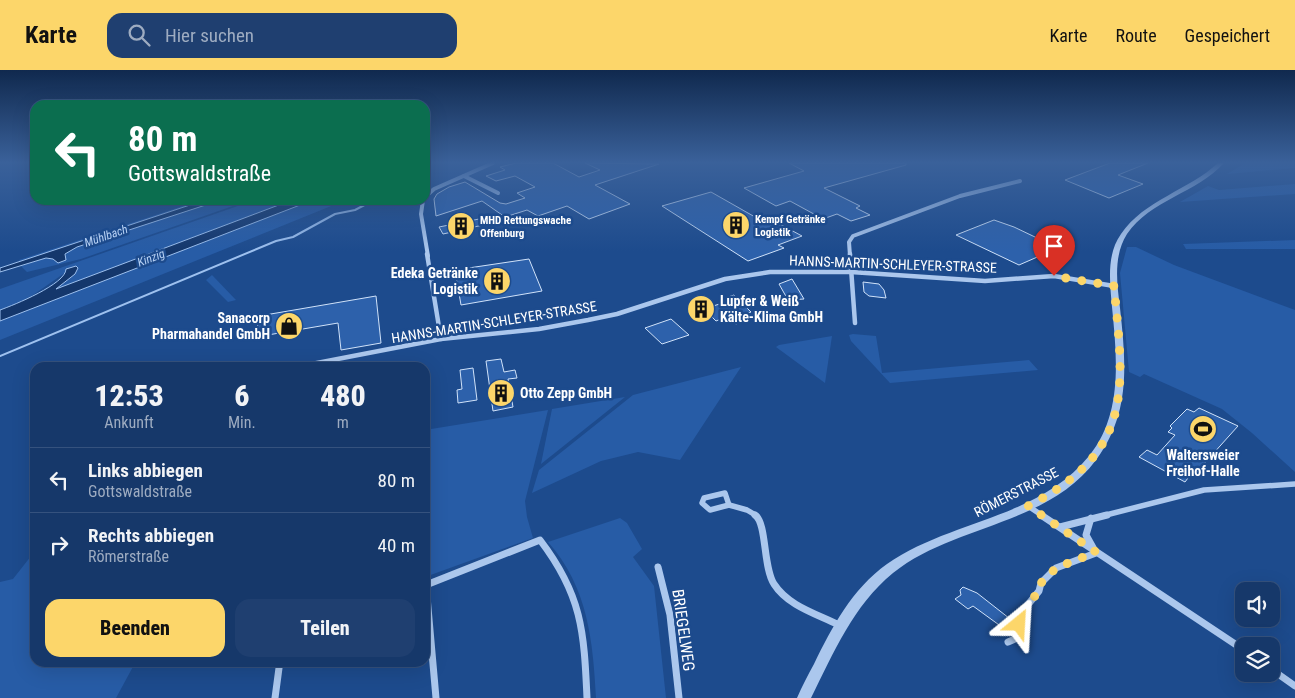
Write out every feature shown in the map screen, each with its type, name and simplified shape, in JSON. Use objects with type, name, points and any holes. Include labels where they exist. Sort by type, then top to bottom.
[{"type":"street","points":[[855,323],[849,242],[858,233],[975,192]]},
{"type":"street","name":"RÖMERSTRASSE","points":[[804,698],[839,625],[862,594],[892,567],[925,549],[983,527],[1028,506],[1053,493],[1085,468],[1112,428],[1118,409],[1121,381],[1114,286],[1115,260],[1124,234],[1145,213],[1178,192]]},
{"type":"street","points":[[422,205],[421,214],[441,340]]},
{"type":"street","name":"HANNS-MARTIN-SCHLEYER-STRASSE","points":[[323,362],[441,340],[539,328],[617,314],[704,285],[748,274],[795,270],[851,272],[985,282],[1054,276],[1114,286]]},
{"type":"street","points":[[1060,527],[1204,490],[1295,484]]},
{"type":"street","points":[[729,505],[747,510],[758,517],[766,574],[775,588],[787,599],[839,625]]},
{"type":"street","points":[[1028,506],[1235,644]]},
{"type":"street","points":[[1091,518],[1086,535],[1096,552]]},
{"type":"street","points":[[430,582],[540,540],[558,560],[571,585],[583,622],[587,698]]},
{"type":"street","points":[[1008,642],[1015,639],[1022,612],[1039,591],[1041,583],[1056,568],[1096,552]]},
{"type":"street","name":"BRIEGELWEG","points":[[658,567],[665,586],[674,634],[679,698]]},
{"type":"street","points":[[430,630],[436,698]]},
{"type":"street","points":[[275,698],[279,668]]},
{"type":"street","points":[[1280,675],[1295,686]]},
{"type":"shaded area","points":[[1197,192],[1295,192],[1295,194],[1180,202]]},
{"type":"shaded area","points":[[186,205],[190,205],[20,262],[19,260]]},
{"type":"shaded area","points":[[206,205],[236,205],[81,259],[27,272],[21,266],[46,258],[65,257],[68,251]]},
{"type":"shaded area","points":[[241,205],[279,205],[56,289],[75,274],[66,272],[23,302],[0,310],[0,289]]},
{"type":"shaded area","points":[[300,205],[334,205],[0,340],[0,321]]},
{"type":"shaded area","points":[[1295,240],[1295,249],[1186,249],[1183,244]]},
{"type":"shaded area","points":[[1127,247],[1136,247],[1174,265],[1295,310],[1295,472],[1222,409],[1144,374],[1140,377],[1129,372],[1120,273]]},
{"type":"shaded area","points":[[212,275],[236,300],[228,302],[206,280]]},
{"type":"shaded area","points":[[849,335],[876,336],[882,373],[1029,360],[1038,370],[890,383],[851,341]]},
{"type":"shaded area","points":[[832,336],[825,383],[776,347],[779,345]]},
{"type":"shaded area","points":[[741,367],[680,460],[638,452],[601,461],[532,493],[539,470],[633,395]]},
{"type":"shaded area","points":[[625,397],[541,464],[552,409]]},
{"type":"shaded area","points":[[548,410],[525,501],[533,538],[430,575],[430,429]]},
{"type":"shaded area","points":[[620,518],[627,523],[642,549],[633,557],[654,586],[666,698],[596,698],[590,635],[580,596],[572,577],[548,542]]},
{"type":"shaded area","points":[[30,557],[30,667],[133,667],[116,698],[0,698],[0,582],[13,579]]},
{"type":"water","name":"Mühlbach","points":[[190,205],[206,205],[77,247],[65,254],[66,260],[58,263],[53,259],[46,258],[0,272],[0,268]]},
{"type":"water","name":"Kinzig","points":[[279,205],[300,205],[0,321],[0,310],[27,299],[49,287],[64,275],[66,269],[76,266],[78,268],[75,274],[56,289]]},
{"type":"building","points":[[440,192],[482,192],[500,203],[506,204],[525,198],[517,193],[608,192],[630,204],[589,219],[567,206],[538,216],[527,210],[505,217],[482,201],[436,216],[434,199]]},
{"type":"building","name":"Kempf Getränke Logistik","points":[[712,192],[755,217],[763,215],[802,236],[778,245],[784,248],[748,261],[662,206]]},
{"type":"building","points":[[752,192],[833,192],[860,206],[856,208],[870,215],[851,221],[837,214],[823,219],[790,201],[776,206]]},
{"type":"building","points":[[1095,192],[1123,192],[1109,198]]},
{"type":"building","name":"MHD Rettungswache Offenburg","points":[[479,219],[483,225],[443,234],[439,227]]},
{"type":"building","points":[[994,220],[1014,227],[1058,248],[1019,265],[956,235]]},
{"type":"building","name":"Edeka Getränke Logistik","points":[[529,259],[542,291],[461,305],[455,270]]},
{"type":"building","points":[[792,279],[804,299],[788,300],[779,284]]},
{"type":"building","points":[[863,282],[879,284],[884,290],[886,298],[869,296],[864,292]]},
{"type":"building","points":[[734,295],[751,312],[741,316],[747,320],[736,324],[726,317],[716,321],[712,317],[708,319],[692,306],[703,302],[710,307],[729,301],[725,298]]},
{"type":"building","name":"Sanacorp Pharmahandel GmbH","points":[[376,296],[381,343],[341,350],[338,323],[256,337],[259,316]]},
{"type":"building","points":[[671,319],[689,335],[662,344],[645,328]]},
{"type":"building","name":"Otto Zepp GmbH","points":[[501,359],[504,372],[515,370],[517,378],[508,379],[513,407],[493,411],[486,361]]},
{"type":"building","points":[[473,368],[477,400],[458,403],[457,390],[462,389],[460,370]]},
{"type":"building","points":[[1199,408],[1238,426],[1194,475],[1191,474],[1185,482],[1139,457],[1147,450],[1157,455],[1175,435],[1168,432],[1172,428],[1170,426],[1187,409],[1194,412]]},
{"type":"building","points":[[963,587],[977,593],[1014,622],[1006,630],[973,606],[968,609],[955,599],[961,595],[960,590]]},
{"type":"waterway","points":[[0,356],[276,241],[293,237],[335,214],[355,210],[364,205]]},
{"type":"place","name":"Kempf Getränke Logistik","points":[[736,225]]},
{"type":"place","name":"MHD Rettungswache Offenburg","points":[[461,226]]},
{"type":"place","name":"Edeka Getränke Logistik","points":[[497,281]]},
{"type":"place","name":"Lupfer & Weiß Kälte-Klima GmbH","points":[[701,309]]},
{"type":"place","name":"Sanacorp Pharmahandel GmbH","points":[[289,326]]},
{"type":"place","name":"Otto Zepp GmbH","points":[[501,393]]},
{"type":"place","name":"Waltersweier Freihof-Halle","points":[[1203,429]]},
{"type":"route","points":[[1019,624],[1022,612],[1039,591],[1041,583],[1056,568],[1096,552],[1028,506],[1053,493],[1085,468],[1112,428],[1118,409],[1120,392],[1121,359],[1114,286],[1054,276]]}]
